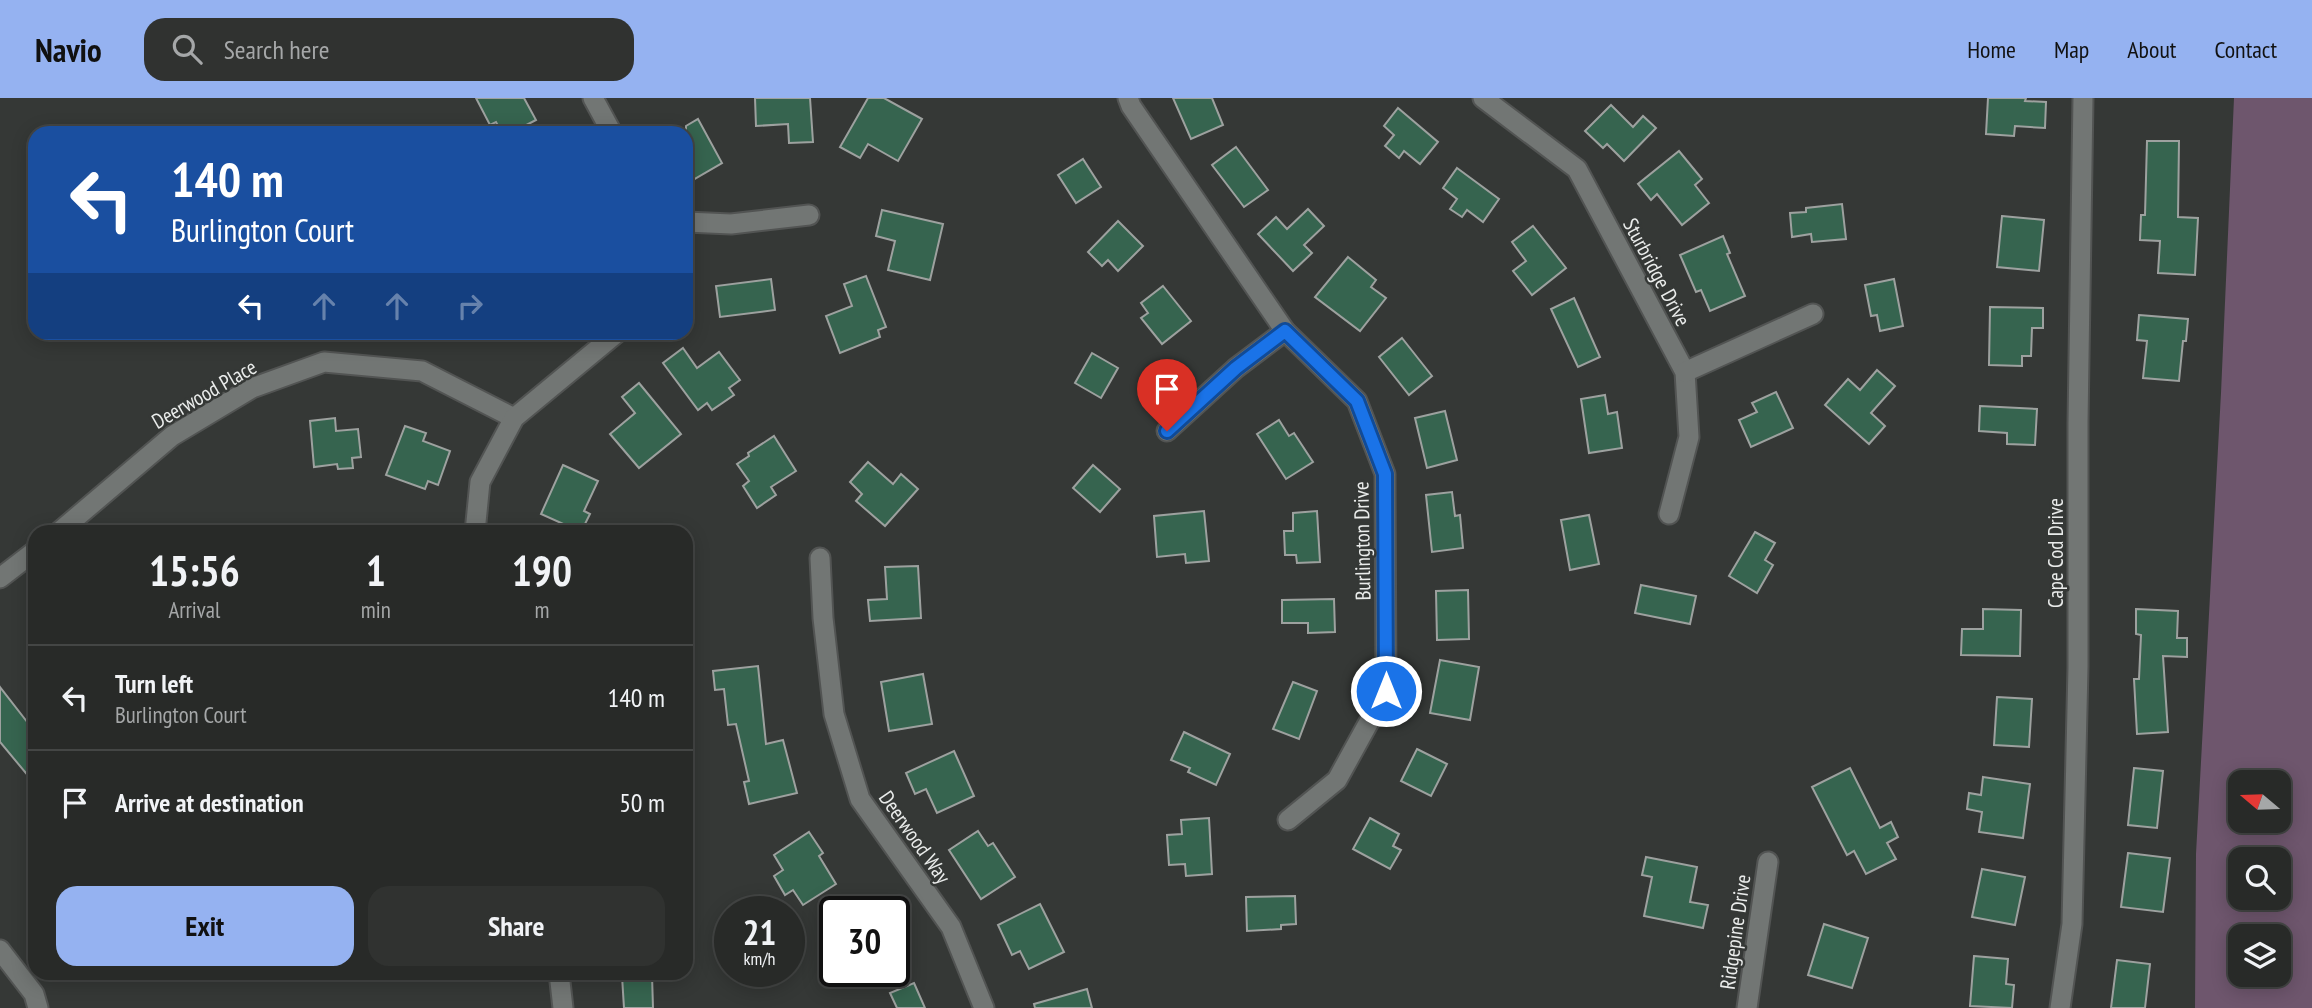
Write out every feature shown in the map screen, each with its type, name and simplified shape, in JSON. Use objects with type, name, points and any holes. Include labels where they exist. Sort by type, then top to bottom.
[{"type":"street","points":[[593,98],[608,126]]},
{"type":"street","name":"Burlington Drive","points":[[1128,98],[1285,331],[1357,401],[1385,474],[1386,691],[1337,780],[1288,820]]},
{"type":"street","name":"Sturbridge Drive","points":[[1483,98],[1577,169],[1685,372],[1689,437],[1668,514]]},
{"type":"street","name":"Cape Cod Drive","points":[[2060,1008],[2072,910],[2078,667],[2078,423],[2083,98]]},
{"type":"street","points":[[693,222],[731,225],[809,215]]},
{"type":"street","points":[[1685,372],[1813,314]]},
{"type":"street","points":[[1167,431],[1236,368],[1285,331]]},
{"type":"street","points":[[476,525],[480,482],[514,418],[608,340]]},
{"type":"street","name":"Deerwood Place","points":[[67,525],[172,436],[251,388],[324,362],[422,371],[514,418]]},
{"type":"street","points":[[0,578],[28,556]]},
{"type":"street","name":"Deerwood Way","points":[[820,558],[823,618],[834,714],[860,799],[951,927],[984,1008]]},
{"type":"street","name":"Ridgepine Drive","points":[[1747,1008],[1768,862]]},
{"type":"street","points":[[0,950],[34,994],[38,1008]]},
{"type":"street","points":[[559,980],[563,1008]]},
{"type":"shaded area","points":[[2234,98],[2312,98],[2312,1008],[2195,1008],[2196,854]]},
{"type":"building","points":[[476,98],[524,98],[536,120],[524,126],[498,126],[496,122],[490,125]]},
{"type":"building","points":[[755,98],[810,98],[813,142],[789,143],[788,124],[756,126]]},
{"type":"building","points":[[868,98],[884,98],[922,119],[898,161],[868,144],[860,158],[840,147]]},
{"type":"building","points":[[1173,98],[1212,98],[1223,125],[1191,139]]},
{"type":"building","points":[[1988,98],[2026,98],[2025,101],[2046,102],[2045,128],[2015,126],[2014,136],[1986,134]]},
{"type":"building","points":[[1611,105],[1633,127],[1643,116],[1656,128],[1624,161],[1607,144],[1603,148],[1585,131]]},
{"type":"building","points":[[1398,108],[1438,142],[1420,164],[1404,151],[1399,158],[1385,146],[1394,135],[1384,126]]},
{"type":"building","points":[[698,119],[722,163],[693,180],[693,126],[686,126]]},
{"type":"building","points":[[2147,141],[2179,141],[2178,217],[2198,218],[2195,275],[2158,273],[2160,241],[2140,240],[2141,215],[2145,215]]},
{"type":"building","points":[[1236,147],[1268,190],[1244,207],[1212,165]]},
{"type":"building","points":[[1679,151],[1702,179],[1695,185],[1709,203],[1682,225],[1657,194],[1651,200],[1638,184]]},
{"type":"building","points":[[1083,159],[1101,187],[1076,203],[1058,175]]},
{"type":"building","points":[[1457,168],[1499,199],[1483,222],[1467,210],[1462,217],[1450,209],[1457,199],[1443,188]]},
{"type":"building","points":[[1842,204],[1846,239],[1812,242],[1811,234],[1792,237],[1790,213],[1806,212],[1806,208]]},
{"type":"building","points":[[1308,209],[1324,226],[1304,245],[1312,253],[1293,271],[1258,234],[1276,217],[1287,229]]},
{"type":"building","points":[[882,210],[943,224],[930,280],[888,270],[895,241],[876,236]]},
{"type":"building","points":[[2002,216],[2044,220],[2039,271],[1997,267]]},
{"type":"building","points":[[1118,221],[1143,246],[1118,271],[1108,260],[1102,266],[1088,252]]},
{"type":"building","points":[[1533,226],[1566,268],[1532,295],[1513,271],[1526,261],[1512,242]]},
{"type":"building","points":[[1723,236],[1730,253],[1727,254],[1745,296],[1710,311],[1701,290],[1696,292],[1680,255]]},
{"type":"building","points":[[1348,257],[1376,280],[1371,287],[1386,298],[1360,331],[1315,297]]},
{"type":"building","points":[[866,276],[886,327],[878,330],[880,337],[840,353],[826,316],[852,306],[844,284]]},
{"type":"building","points":[[771,279],[775,310],[720,317],[716,286]]},
{"type":"building","points":[[1894,279],[1903,326],[1880,331],[1877,315],[1871,316],[1865,285]]},
{"type":"building","points":[[1163,286],[1191,321],[1162,344],[1141,318],[1148,313],[1141,303]]},
{"type":"building","points":[[1574,298],[1600,357],[1578,367],[1551,309]]},
{"type":"building","points":[[1990,307],[2043,308],[2043,328],[2032,328],[2031,356],[2022,356],[2022,366],[1989,365]]},
{"type":"building","points":[[2139,315],[2188,319],[2179,381],[2143,378],[2147,341],[2137,340]]},
{"type":"building","points":[[1402,338],[1432,376],[1409,395],[1379,357]]},
{"type":"building","points":[[683,348],[697,368],[719,352],[740,380],[729,388],[734,395],[712,410],[707,403],[698,410],[663,363]]},
{"type":"building","points":[[1092,353],[1118,368],[1101,398],[1075,383]]},
{"type":"building","points":[[1877,370],[1895,386],[1871,413],[1885,426],[1869,444],[1825,405],[1848,379],[1860,390]]},
{"type":"building","points":[[639,383],[681,434],[639,468],[610,434],[635,413],[622,397]]},
{"type":"building","points":[[1776,392],[1793,428],[1751,447],[1739,420],[1757,412],[1752,403]]},
{"type":"building","points":[[1605,395],[1608,414],[1617,412],[1622,448],[1589,453],[1581,399]]},
{"type":"building","points":[[1980,406],[2037,409],[2035,445],[2007,444],[2007,433],[1979,431]]},
{"type":"building","points":[[1445,411],[1457,460],[1427,468],[1415,418]]},
{"type":"building","points":[[335,418],[336,431],[358,429],[361,457],[352,458],[353,468],[338,469],[337,464],[314,467],[310,421]]},
{"type":"building","points":[[1279,420],[1289,436],[1294,433],[1313,462],[1286,479],[1257,434]]},
{"type":"building","points":[[405,426],[426,433],[423,441],[450,451],[438,485],[428,481],[425,489],[386,475]]},
{"type":"building","points":[[774,436],[796,471],[771,487],[776,495],[757,508],[743,486],[749,481],[737,464],[749,456],[748,453]]},
{"type":"building","points":[[868,462],[893,484],[901,474],[918,489],[885,526],[856,501],[862,494],[850,482]]},
{"type":"building","points":[[563,465],[598,481],[584,511],[590,514],[584,525],[565,525],[541,514]]},
{"type":"building","points":[[1093,465],[1120,489],[1100,512],[1073,488]]},
{"type":"building","points":[[1452,492],[1455,516],[1460,515],[1463,548],[1432,552],[1426,495]]},
{"type":"building","points":[[1204,511],[1209,561],[1186,563],[1185,554],[1157,557],[1154,516]]},
{"type":"building","points":[[1317,511],[1320,562],[1297,563],[1296,555],[1285,555],[1284,531],[1293,531],[1293,513]]},
{"type":"building","points":[[1589,515],[1599,564],[1570,570],[1561,520]]},
{"type":"building","points":[[1755,532],[1775,543],[1765,560],[1773,565],[1757,593],[1729,576]]},
{"type":"building","points":[[918,566],[921,618],[870,621],[868,600],[887,599],[885,567]]},
{"type":"building","points":[[1641,585],[1696,596],[1690,624],[1635,613]]},
{"type":"building","points":[[1468,590],[1469,639],[1437,640],[1436,591]]},
{"type":"building","points":[[1334,599],[1335,632],[1308,633],[1308,623],[1282,623],[1282,600]]},
{"type":"building","points":[[1983,609],[2021,610],[2020,656],[1961,655],[1962,629],[1983,629]]},
{"type":"building","points":[[2136,609],[2178,611],[2177,638],[2187,638],[2187,657],[2163,656],[2168,732],[2137,734],[2134,679],[2139,679],[2141,635],[2136,634]]},
{"type":"building","points":[[1440,660],[1479,667],[1470,720],[1430,713]]},
{"type":"building","points":[[758,666],[766,744],[783,740],[797,793],[749,804],[744,782],[749,781],[736,724],[728,725],[724,689],[715,690],[713,671]]},
{"type":"building","points":[[923,674],[932,724],[889,731],[881,682]]},
{"type":"building","points":[[1293,682],[1317,691],[1299,739],[1273,729]]},
{"type":"building","points":[[0,687],[28,723],[28,776],[0,742]]},
{"type":"building","points":[[1997,697],[2032,699],[2029,747],[1994,745]]},
{"type":"building","points":[[1184,732],[1230,754],[1216,785],[1188,772],[1190,768],[1171,760]]},
{"type":"building","points":[[1417,749],[1447,764],[1431,796],[1401,781]]},
{"type":"building","points":[[954,751],[974,796],[937,813],[926,789],[915,794],[906,773]]},
{"type":"building","points":[[1850,768],[1880,828],[1891,822],[1898,837],[1887,843],[1896,859],[1866,874],[1854,851],[1847,855],[1812,787]]},
{"type":"building","points":[[2134,768],[2163,771],[2157,828],[2128,825]]},
{"type":"building","points":[[1983,777],[2030,784],[2023,838],[1979,832],[1982,812],[1967,809],[1969,793],[1981,795]]},
{"type":"building","points":[[1209,818],[1212,874],[1186,876],[1185,864],[1169,865],[1167,835],[1182,834],[1181,820]]},
{"type":"building","points":[[1370,818],[1399,834],[1393,846],[1401,850],[1390,869],[1353,849]]},
{"type":"building","points":[[978,831],[988,846],[993,843],[1015,877],[981,899],[949,850]]},
{"type":"building","points":[[809,832],[823,853],[819,856],[836,884],[805,904],[805,896],[797,896],[793,890],[785,895],[774,876],[783,870],[774,855]]},
{"type":"building","points":[[2128,853],[2170,858],[2163,912],[2121,907]]},
{"type":"building","points":[[1646,857],[1697,867],[1690,902],[1708,905],[1703,928],[1644,916],[1652,877],[1642,875]]},
{"type":"building","points":[[1982,869],[2025,877],[2015,925],[1972,917]]},
{"type":"building","points":[[1295,896],[1296,924],[1281,925],[1281,929],[1247,931],[1246,897]]},
{"type":"building","points":[[1040,904],[1064,952],[1029,969],[1020,951],[1012,955],[998,925]]},
{"type":"building","points":[[1824,924],[1868,938],[1852,988],[1808,975]]},
{"type":"building","points":[[1974,956],[2008,959],[2006,984],[2014,985],[2012,1008],[1970,1006]]},
{"type":"building","points":[[2117,960],[2150,964],[2145,1008],[2111,1008]]},
{"type":"building","points":[[622,980],[652,980],[653,1008],[624,1008]]},
{"type":"building","points":[[914,983],[925,1008],[897,1008],[890,993],[910,987]]},
{"type":"building","points":[[1087,989],[1092,1008],[1035,1008],[1034,1004]]},
{"type":"route","points":[[1167,431],[1236,368],[1285,331],[1357,401],[1385,474],[1386,691]]}]
